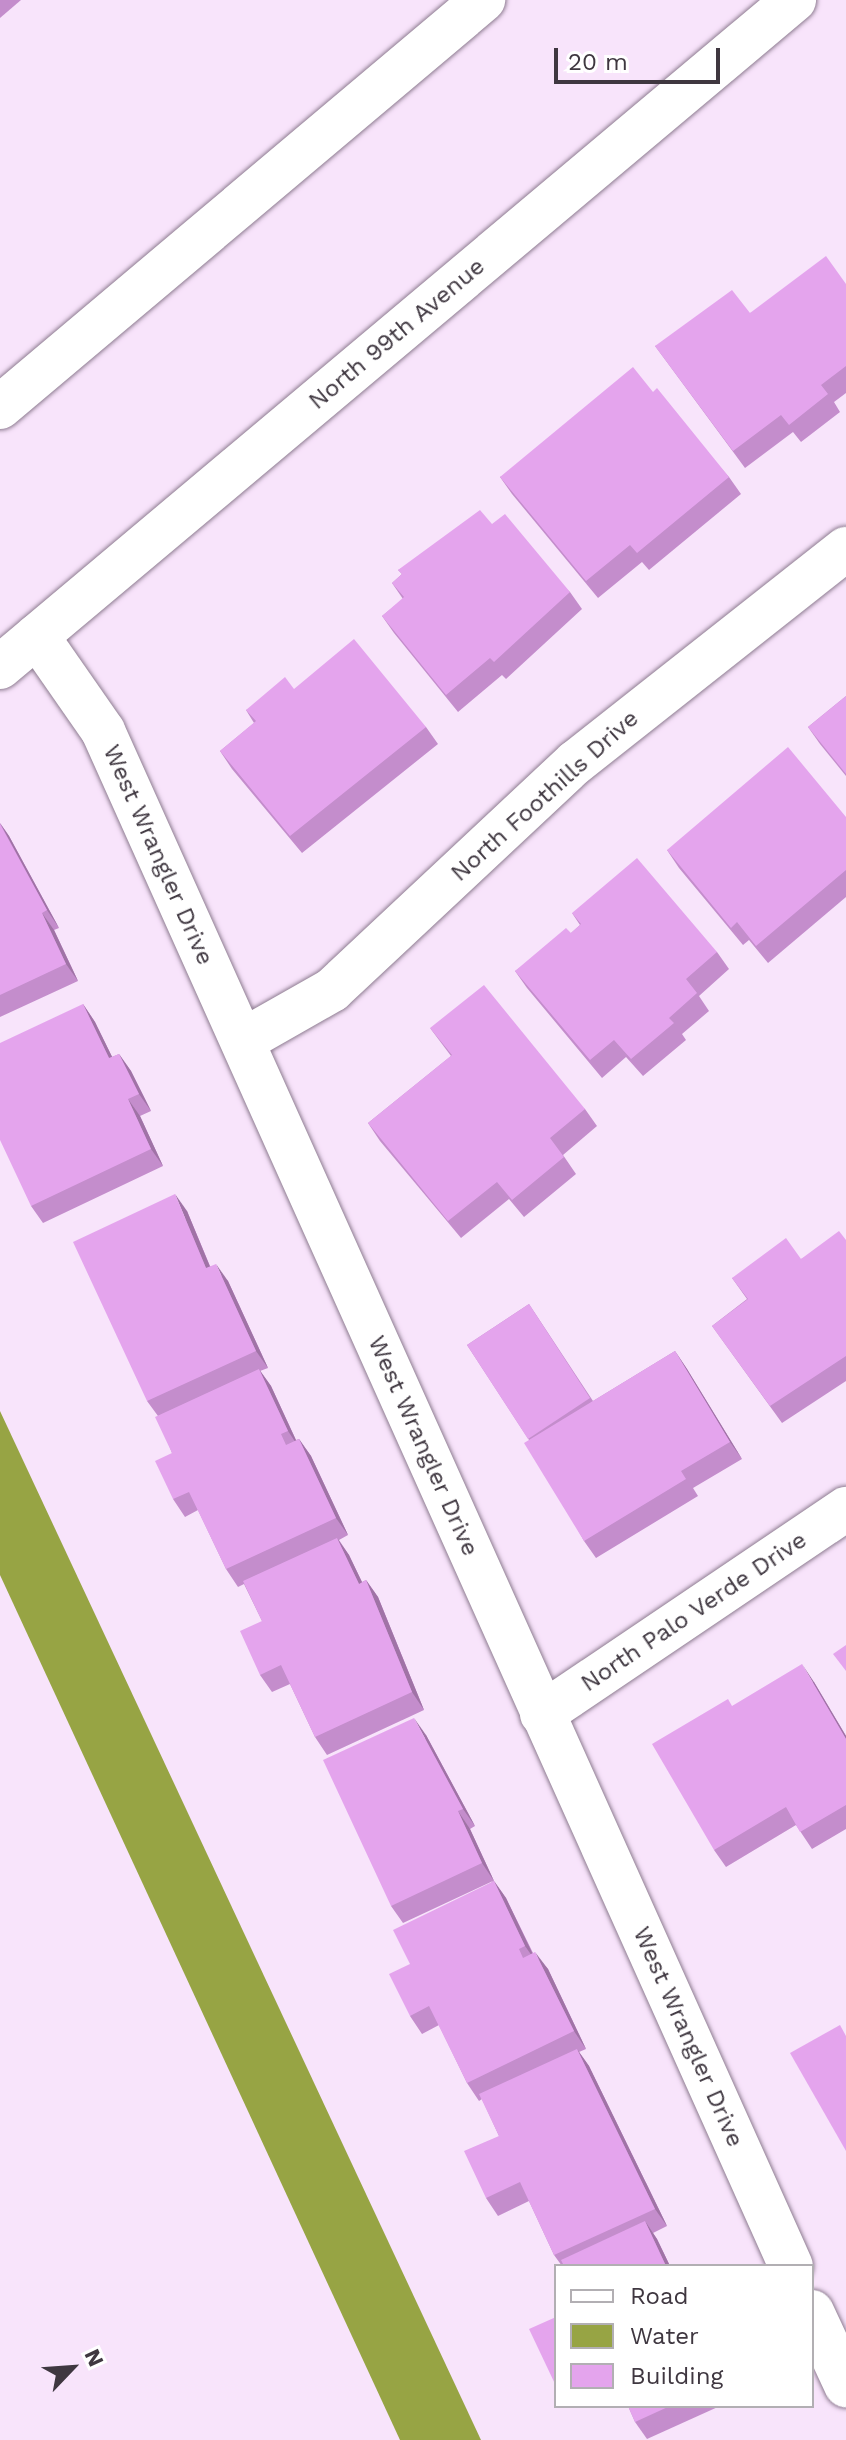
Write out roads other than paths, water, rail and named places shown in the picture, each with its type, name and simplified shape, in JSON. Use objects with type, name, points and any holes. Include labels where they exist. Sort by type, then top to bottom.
[{"type":"street","points":[[0,407],[483,0]]},
{"type":"street","name":"North 99th Avenue","points":[[0,667],[794,0]]},
{"type":"street","name":"North Foothills Drive","points":[[244,1040],[332,990],[576,762],[846,549]]},
{"type":"street","name":"West Wrangler Drive","points":[[37,636],[103,731],[790,2264]]},
{"type":"street","name":"North Palo Verde Drive","points":[[542,1714],[846,1509]]},
{"type":"water","points":[[0,1411],[481,2440],[400,2440],[0,1575]]}]
